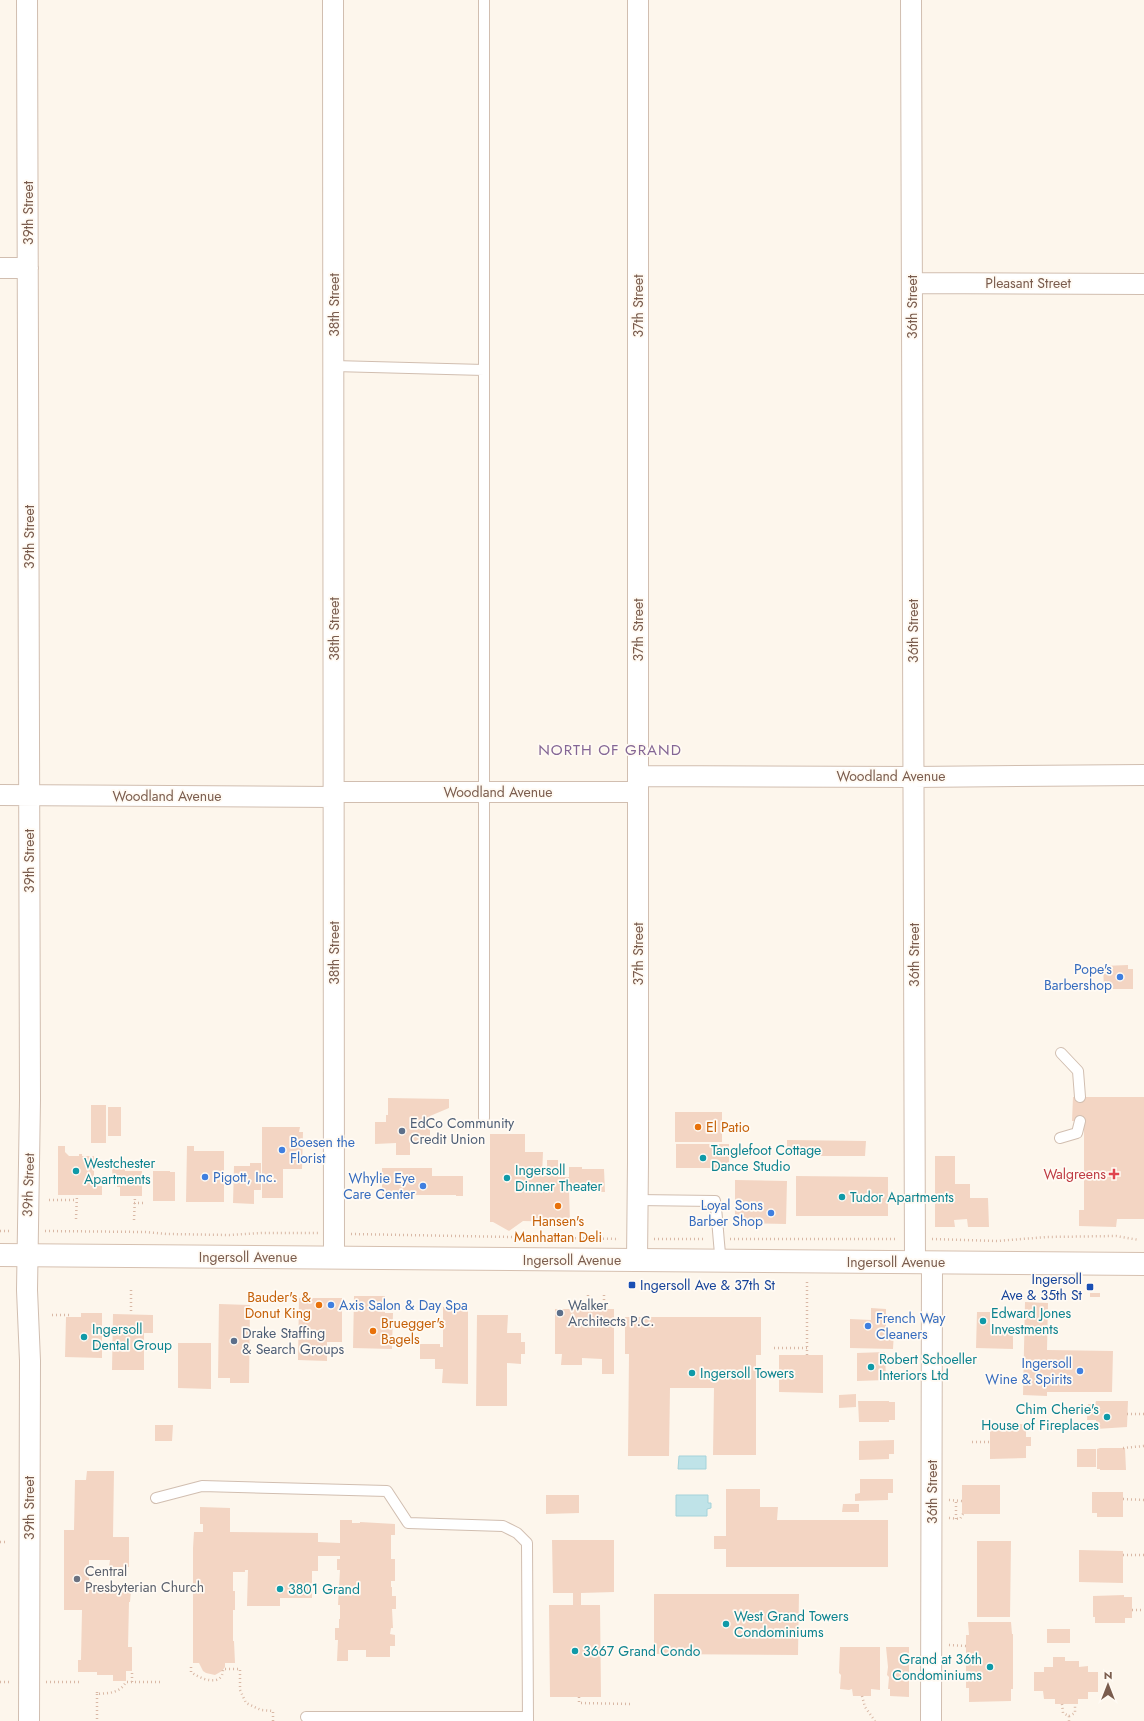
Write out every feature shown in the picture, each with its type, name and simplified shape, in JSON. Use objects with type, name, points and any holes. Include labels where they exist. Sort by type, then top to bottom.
[{"type":"main road","name":"Ingersoll Avenue","points":[[0,1255],[1144,1264]]},
{"type":"street","name":"39th Street","points":[[27,0],[30,1123],[27,1255],[30,1361],[29,1721]]},
{"type":"street","name":"38th Street","points":[[333,0],[334,1257]]},
{"type":"street","name":"37th Street","points":[[637,1260],[638,0]]},
{"type":"street","name":"36th Street","points":[[911,0],[913,777],[924,1262],[931,1721]]},
{"type":"street","points":[[0,268],[28,268]]},
{"type":"street","name":"Pleasant Street","points":[[912,283],[1144,284]]},
{"type":"street","name":"Woodland Avenue","points":[[0,795],[484,792],[638,784],[913,777],[1144,775]]},
{"type":"lane","points":[[484,0],[484,1118]]},
{"type":"lane","points":[[334,366],[484,370]]},
{"type":"lane","points":[[1060,1053],[1078,1071],[1080,1097]]},
{"type":"lane","points":[[1060,1138],[1077,1133],[1080,1121]]},
{"type":"lane","points":[[637,1200],[715,1201],[719,1228],[718,1239],[720,1261]]},
{"type":"lane","points":[[156,1498],[202,1486],[387,1491],[408,1523],[503,1526],[517,1533],[527,1543],[528,1719],[306,1717]]},
{"type":"path","points":[[76,1195],[76,1219]]},
{"type":"path","points":[[134,1220],[135,1196]]},
{"type":"path","points":[[49,1200],[76,1200]]},
{"type":"path","points":[[134,1203],[145,1203]]},
{"type":"path","points":[[0,1231],[14,1232]]},
{"type":"path","points":[[43,1231],[229,1235],[260,1232],[321,1233]]},
{"type":"path","points":[[344,1234],[622,1239]]},
{"type":"path","points":[[926,1239],[997,1241],[1047,1237],[1116,1236],[1140,1240]]},
{"type":"path","points":[[650,1239],[901,1239]]},
{"type":"path","points":[[807,1262],[807,1355]]},
{"type":"path","points":[[131,1290],[131,1314]]},
{"type":"path","points":[[588,1295],[588,1309]]},
{"type":"path","points":[[604,1295],[604,1309]]},
{"type":"path","points":[[52,1315],[69,1315],[69,1317]]},
{"type":"path","points":[[774,1348],[807,1348]]},
{"type":"path","points":[[1127,1414],[1144,1414]]},
{"type":"path","points":[[972,1442],[990,1442]]},
{"type":"path","points":[[1124,1448],[1144,1446]]},
{"type":"path","points":[[1123,1499],[1144,1500]]},
{"type":"path","points":[[943,1500],[962,1500]]},
{"type":"path","points":[[956,1500],[956,1519]]},
{"type":"path","points":[[943,1518],[961,1518],[963,1514]]},
{"type":"path","points":[[0,1542],[8,1542]]},
{"type":"path","points":[[1123,1555],[1144,1555]]},
{"type":"path","points":[[1132,1610],[1144,1610]]},
{"type":"path","points":[[942,1645],[966,1646]]},
{"type":"path","points":[[191,1667],[191,1672],[198,1677],[208,1680],[215,1680],[220,1677],[223,1673],[223,1669],[240,1669],[240,1690],[246,1704],[260,1710],[273,1711],[273,1721]]},
{"type":"path","points":[[132,1671],[132,1682]]},
{"type":"path","points":[[29,1682],[82,1682]]},
{"type":"path","points":[[97,1721],[97,1693],[115,1692],[121,1689],[126,1682],[161,1682]]},
{"type":"path","points":[[862,1696],[865,1707],[875,1721]]},
{"type":"path","points":[[579,1697],[579,1703],[632,1704]]},
{"type":"path","points":[[1062,1704],[1063,1713],[1069,1716]]},
{"type":"path","points":[[1069,1716],[1075,1712],[1075,1704]]},
{"type":"path","points":[[1069,1716],[1069,1721]]},
{"type":"water","points":[[679,1456],[706,1456],[706,1469],[678,1469]]},
{"type":"water","points":[[676,1495],[708,1495],[708,1503],[711,1503],[711,1508],[707,1509],[707,1516],[676,1516]]},
{"type":"building","points":[[1128,965],[1128,969],[1133,969],[1133,989],[1104,989],[1103,966]]},
{"type":"building","name":"Walgreens","points":[[1073,1097],[1144,1097],[1144,1219],[1117,1219],[1116,1227],[1079,1226],[1079,1210],[1084,1210],[1084,1121],[1072,1121]]},
{"type":"building","name":"EdCo Community Credit Union","points":[[388,1098],[449,1099],[449,1108],[430,1116],[430,1140],[426,1140],[426,1143],[410,1143],[410,1155],[396,1155],[396,1143],[375,1144],[375,1122],[386,1122],[386,1115],[388,1115]]},
{"type":"building","points":[[91,1105],[106,1105],[106,1143],[91,1143]]},
{"type":"building","points":[[108,1107],[121,1107],[121,1136],[108,1136]]},
{"type":"building","name":"El Patio","points":[[675,1112],[722,1112],[722,1142],[675,1142]]},
{"type":"building","name":"Boesen the Florist","points":[[262,1127],[300,1127],[299,1132],[303,1132],[302,1169],[283,1169],[283,1198],[262,1198]]},
{"type":"building","points":[[490,1134],[525,1134],[525,1152],[543,1152],[542,1176],[547,1176],[547,1160],[558,1160],[558,1177],[569,1177],[569,1167],[582,1167],[582,1169],[604,1169],[605,1192],[569,1191],[570,1222],[523,1221],[509,1231],[493,1222],[490,1222]]},
{"type":"building","points":[[787,1140],[866,1141],[865,1156],[787,1156]]},
{"type":"building","name":"Tanglefoot Cottage Dance Studio","points":[[676,1144],[729,1144],[729,1168],[676,1168]]},
{"type":"building","name":"Westchester Apartments","points":[[58,1146],[65,1146],[65,1152],[69,1156],[79,1156],[79,1154],[82,1154],[82,1156],[94,1156],[94,1186],[102,1186],[102,1195],[58,1195]]},
{"type":"building","name":"Pigott, Inc.","points":[[187,1146],[194,1146],[194,1151],[224,1151],[224,1202],[186,1202]]},
{"type":"building","points":[[935,1156],[955,1156],[955,1184],[970,1184],[970,1198],[988,1198],[989,1227],[968,1227],[967,1219],[954,1220],[955,1227],[935,1227]]},
{"type":"building","points":[[250,1163],[261,1163],[261,1190],[254,1190],[254,1204],[233,1203],[234,1166],[250,1166]]},
{"type":"building","points":[[112,1168],[125,1168],[125,1171],[142,1171],[142,1196],[120,1196],[120,1187],[117,1187],[117,1180],[113,1180]]},
{"type":"building","name":"Whylie Eye Care Center","points":[[382,1168],[432,1168],[432,1176],[463,1176],[463,1196],[389,1195],[382,1197]]},
{"type":"building","points":[[153,1171],[175,1172],[175,1201],[153,1201]]},
{"type":"building","name":"Tudor Apartments","points":[[796,1176],[888,1177],[888,1216],[796,1216]]},
{"type":"building","points":[[735,1180],[787,1181],[786,1224],[735,1223]]},
{"type":"building","points":[[1090,1293],[1100,1293],[1100,1297],[1090,1297]]},
{"type":"building","name":"Bruegger's Bagels","points":[[354,1296],[385,1296],[385,1313],[393,1313],[392,1349],[353,1348]]},
{"type":"building","points":[[299,1298],[342,1298],[342,1342],[327,1342],[327,1361],[298,1360]]},
{"type":"building","points":[[1025,1302],[1048,1303],[1047,1350],[1113,1351],[1112,1392],[1047,1392],[1047,1396],[1023,1395]]},
{"type":"building","name":"Drake Staffing & Search Groups","points":[[219,1304],[250,1305],[249,1383],[230,1383],[230,1378],[218,1378]]},
{"type":"building","points":[[443,1307],[468,1307],[468,1384],[442,1383],[443,1369],[435,1369],[435,1359],[420,1359],[420,1344],[440,1344],[440,1347],[443,1347]]},
{"type":"building","name":"French Way Cleaners","points":[[871,1308],[886,1309],[886,1332],[894,1332],[893,1349],[850,1348],[850,1319],[871,1320]]},
{"type":"building","points":[[555,1309],[614,1309],[614,1374],[602,1374],[602,1359],[582,1358],[582,1365],[561,1365],[562,1354],[555,1354]]},
{"type":"building","name":"Edward Jones Investments","points":[[977,1312],[990,1312],[990,1331],[1013,1331],[1013,1349],[976,1348]]},
{"type":"building","name":"Ingersoll Dental Group","points":[[81,1313],[102,1313],[102,1358],[65,1357],[66,1317],[81,1317]]},
{"type":"building","points":[[113,1314],[153,1315],[153,1333],[144,1333],[144,1370],[112,1370]]},
{"type":"building","points":[[477,1315],[508,1315],[507,1333],[521,1333],[521,1342],[525,1342],[525,1354],[521,1354],[521,1364],[507,1363],[507,1406],[476,1406]]},
{"type":"building","name":"Ingersoll Towers","points":[[625,1317],[761,1317],[761,1355],[756,1355],[756,1455],[713,1455],[714,1388],[670,1388],[669,1456],[628,1456],[629,1354],[625,1354]]},
{"type":"building","points":[[178,1343],[211,1343],[211,1389],[178,1388]]},
{"type":"building","name":"Robert Schoeller Interiors Ltd","points":[[885,1352],[886,1380],[857,1381],[857,1353]]},
{"type":"building","points":[[779,1355],[823,1355],[823,1393],[779,1392]]},
{"type":"building","points":[[856,1394],[856,1407],[839,1408],[839,1395]]},
{"type":"building","points":[[858,1401],[895,1402],[895,1420],[889,1420],[889,1422],[859,1422]]},
{"type":"building","name":"Chim Cherie's House of Fireplaces","points":[[1096,1401],[1128,1401],[1127,1427],[1096,1429],[1096,1420],[1087,1420],[1088,1404],[1095,1404]]},
{"type":"building","points":[[1026,1424],[1026,1437],[1031,1437],[1031,1446],[1026,1446],[1026,1458],[990,1459],[990,1425]]},
{"type":"building","points":[[155,1425],[173,1425],[172,1441],[155,1441]]},
{"type":"building","points":[[894,1440],[894,1454],[889,1454],[889,1459],[859,1460],[859,1441]]},
{"type":"building","points":[[1125,1448],[1126,1470],[1097,1469],[1097,1449]]},
{"type":"building","points":[[1077,1449],[1096,1449],[1096,1467],[1077,1467]]},
{"type":"building","name":"Central Presbyterian Church","points":[[87,1471],[114,1471],[113,1537],[129,1537],[129,1567],[109,1567],[110,1560],[89,1560],[89,1590],[131,1590],[129,1602],[128,1647],[132,1647],[132,1671],[126,1671],[126,1681],[113,1681],[113,1675],[97,1675],[97,1672],[78,1672],[78,1660],[81,1660],[82,1610],[64,1610],[64,1530],[74,1530],[75,1480],[86,1480]]},
{"type":"building","points":[[860,1479],[893,1479],[893,1493],[888,1493],[888,1500],[855,1501],[855,1494],[860,1493]]},
{"type":"building","points":[[962,1485],[1000,1485],[1000,1514],[962,1514]]},
{"type":"building","points":[[726,1489],[760,1489],[760,1507],[778,1507],[777,1520],[888,1520],[888,1567],[726,1567],[726,1549],[714,1549],[714,1536],[726,1536]]},
{"type":"building","points":[[1092,1492],[1123,1492],[1123,1517],[1097,1517],[1097,1513],[1092,1513]]},
{"type":"building","points":[[546,1495],[579,1495],[579,1513],[546,1514]]},
{"type":"building","points":[[843,1504],[859,1504],[859,1512],[842,1512]]},
{"type":"building","name":"3801 Grand","points":[[200,1507],[230,1508],[230,1532],[318,1533],[318,1542],[340,1543],[340,1520],[352,1520],[352,1523],[395,1524],[395,1535],[391,1535],[391,1559],[395,1559],[395,1581],[391,1581],[391,1587],[392,1596],[396,1596],[396,1609],[392,1609],[393,1628],[391,1628],[390,1634],[395,1635],[395,1646],[390,1646],[390,1657],[366,1657],[366,1650],[348,1650],[348,1661],[337,1661],[338,1640],[335,1640],[335,1628],[339,1628],[340,1619],[340,1605],[338,1605],[340,1570],[337,1570],[337,1559],[340,1559],[340,1556],[318,1556],[318,1571],[312,1571],[312,1598],[280,1598],[280,1606],[247,1606],[248,1570],[245,1570],[245,1572],[233,1572],[233,1591],[235,1591],[235,1610],[233,1610],[233,1641],[235,1663],[225,1663],[225,1667],[222,1671],[215,1675],[203,1671],[199,1663],[193,1663],[193,1548],[194,1532],[203,1532],[203,1524],[200,1524]]},
{"type":"building","points":[[552,1540],[614,1540],[614,1592],[581,1593],[581,1605],[600,1605],[601,1697],[550,1697],[549,1605],[573,1605],[573,1593],[553,1593]]},
{"type":"building","points":[[977,1541],[1011,1541],[1010,1617],[977,1617]]},
{"type":"building","points":[[1079,1550],[1123,1551],[1123,1583],[1079,1582]]},
{"type":"building","name":"West Grand Towers Condominiums","points":[[654,1594],[799,1594],[798,1655],[654,1654]]},
{"type":"building","points":[[1124,1595],[1124,1597],[1132,1597],[1132,1618],[1125,1618],[1125,1623],[1095,1623],[1095,1617],[1093,1617],[1093,1596]]},
{"type":"building","name":"Grand at 36th Condominiums","points":[[968,1622],[1011,1622],[1013,1634],[1013,1689],[1011,1689],[1011,1701],[969,1702],[969,1688],[966,1688],[966,1635],[969,1635]]},
{"type":"building","points":[[1047,1629],[1070,1629],[1070,1643],[1047,1643]]},
{"type":"building","points":[[840,1647],[880,1647],[880,1690],[871,1689],[871,1696],[853,1696],[852,1689],[840,1689]]},
{"type":"building","points":[[886,1647],[909,1647],[909,1697],[890,1696],[890,1689],[888,1689],[889,1677],[887,1675],[888,1667]]},
{"type":"building","points":[[1053,1657],[1065,1657],[1065,1661],[1079,1661],[1079,1667],[1088,1666],[1088,1672],[1098,1672],[1098,1692],[1088,1692],[1088,1699],[1078,1699],[1078,1704],[1055,1704],[1055,1699],[1044,1699],[1043,1691],[1034,1691],[1034,1672],[1044,1672],[1044,1667],[1053,1667]]},
{"type":"place","name":"Pope's Barbershop","points":[[1120,977]]},
{"type":"place","name":"El Patio","points":[[698,1127]]},
{"type":"place","name":"EdCo Community Credit Union","points":[[402,1131]]},
{"type":"place","name":"Boesen the Florist","points":[[282,1150]]},
{"type":"place","name":"Tanglefoot Cottage Dance Studio","points":[[703,1158]]},
{"type":"place","name":"Westchester Apartments","points":[[76,1171]]},
{"type":"place","name":"Walgreens","points":[[1114,1174]]},
{"type":"place","name":"Pigott, Inc.","points":[[205,1177]]},
{"type":"place","name":"Ingersoll Dinner Theater","points":[[507,1178]]},
{"type":"place","name":"Whylie Eye Care Center","points":[[423,1186]]},
{"type":"place","name":"Tudor Apartments","points":[[842,1197]]},
{"type":"place","name":"Hansen's Manhattan Deli","points":[[558,1206]]},
{"type":"place","name":"Loyal Sons Barber Shop","points":[[771,1213]]},
{"type":"place","name":"Ingersoll Ave & 37th St","points":[[632,1285]]},
{"type":"place","name":"Ingersoll Ave & 35th St","points":[[1090,1287]]},
{"type":"place","name":"Bauder's & Donut King","points":[[319,1305]]},
{"type":"place","name":"Axis Salon & Day Spa","points":[[331,1305]]},
{"type":"place","name":"Walker Architects P.C.","points":[[560,1313]]},
{"type":"place","name":"Edward Jones Investments","points":[[983,1321]]},
{"type":"place","name":"French Way Cleaners","points":[[868,1326]]},
{"type":"place","name":"Bruegger's Bagels","points":[[373,1331]]},
{"type":"place","name":"Ingersoll Dental Group","points":[[84,1337]]},
{"type":"place","name":"Drake Staffing & Search Groups","points":[[234,1341]]},
{"type":"place","name":"Robert Schoeller Interiors Ltd","points":[[871,1367]]},
{"type":"place","name":"Ingersoll Wine & Spirits","points":[[1080,1371]]},
{"type":"place","name":"Ingersoll Towers","points":[[692,1373]]},
{"type":"place","name":"Chim Cherie's House of Fireplaces","points":[[1107,1417]]},
{"type":"place","name":"Central Presbyterian Church","points":[[77,1579]]},
{"type":"place","name":"3801 Grand","points":[[280,1589]]},
{"type":"place","name":"West Grand Towers Condominiums","points":[[726,1624]]},
{"type":"place","name":"3667 Grand Condo","points":[[575,1651]]},
{"type":"place","name":"Grand at 36th Condominiums","points":[[990,1667]]},
{"type":"district","name":"NORTH OF GRAND","points":[[610,750]]}]
